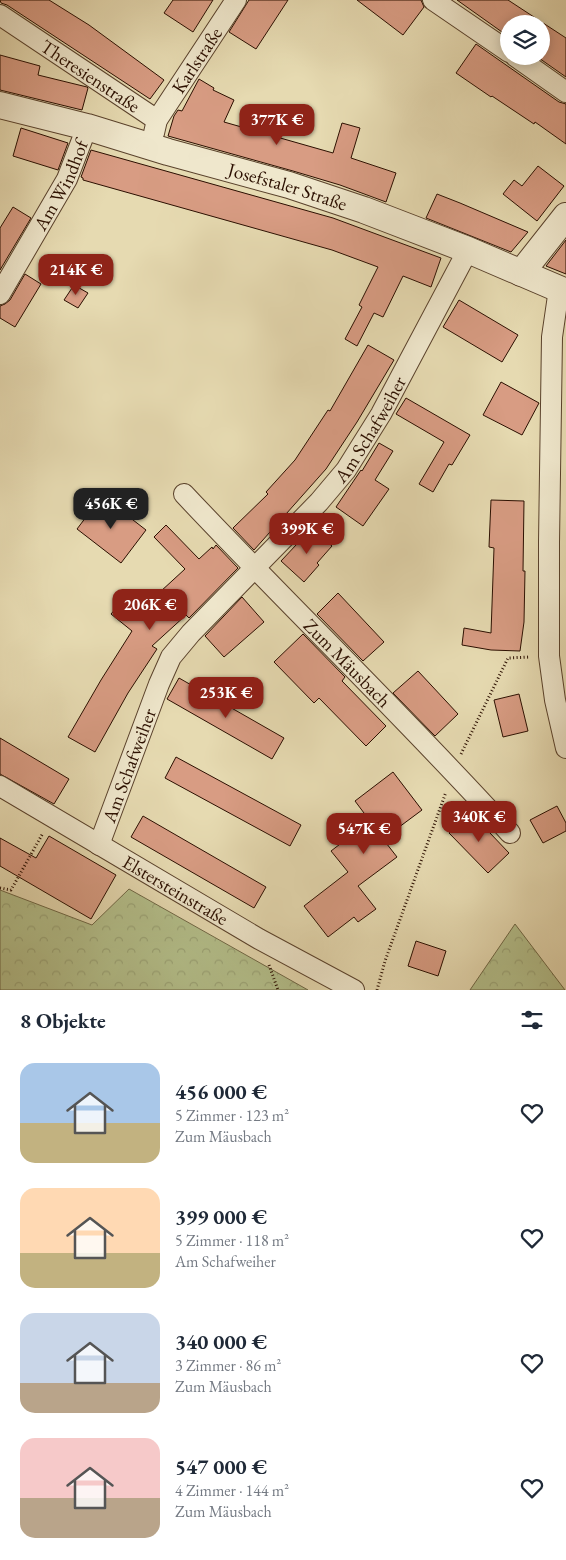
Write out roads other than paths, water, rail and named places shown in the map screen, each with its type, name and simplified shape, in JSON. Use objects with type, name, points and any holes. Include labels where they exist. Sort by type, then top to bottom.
[{"type":"street","name":"Karlstraße","points":[[157,120],[236,0]]},
{"type":"street","points":[[433,0],[500,46]]},
{"type":"street","name":"Theresienstraße","points":[[0,15],[157,120],[150,147]]},
{"type":"street","points":[[527,65],[566,92]]},
{"type":"street","name":"Josefstaler Straße","points":[[0,104],[289,185],[364,210],[468,250],[562,290]]},
{"type":"street","name":"Am Windhof","points":[[0,294],[67,178],[87,127]]},
{"type":"street","points":[[522,273],[566,216]]},
{"type":"street","name":"Am Schafweiher","points":[[99,845],[158,684],[171,657],[191,633],[320,502],[346,470],[381,414],[468,250]]},
{"type":"street","points":[[562,290],[552,337],[558,544],[549,656],[554,700],[566,748]]},
{"type":"street","name":"Zum Mäusbach","points":[[184,494],[254,569],[454,771],[510,833]]},
{"type":"street","name":"Elstersteinstraße","points":[[0,786],[259,939],[354,990]]}]
